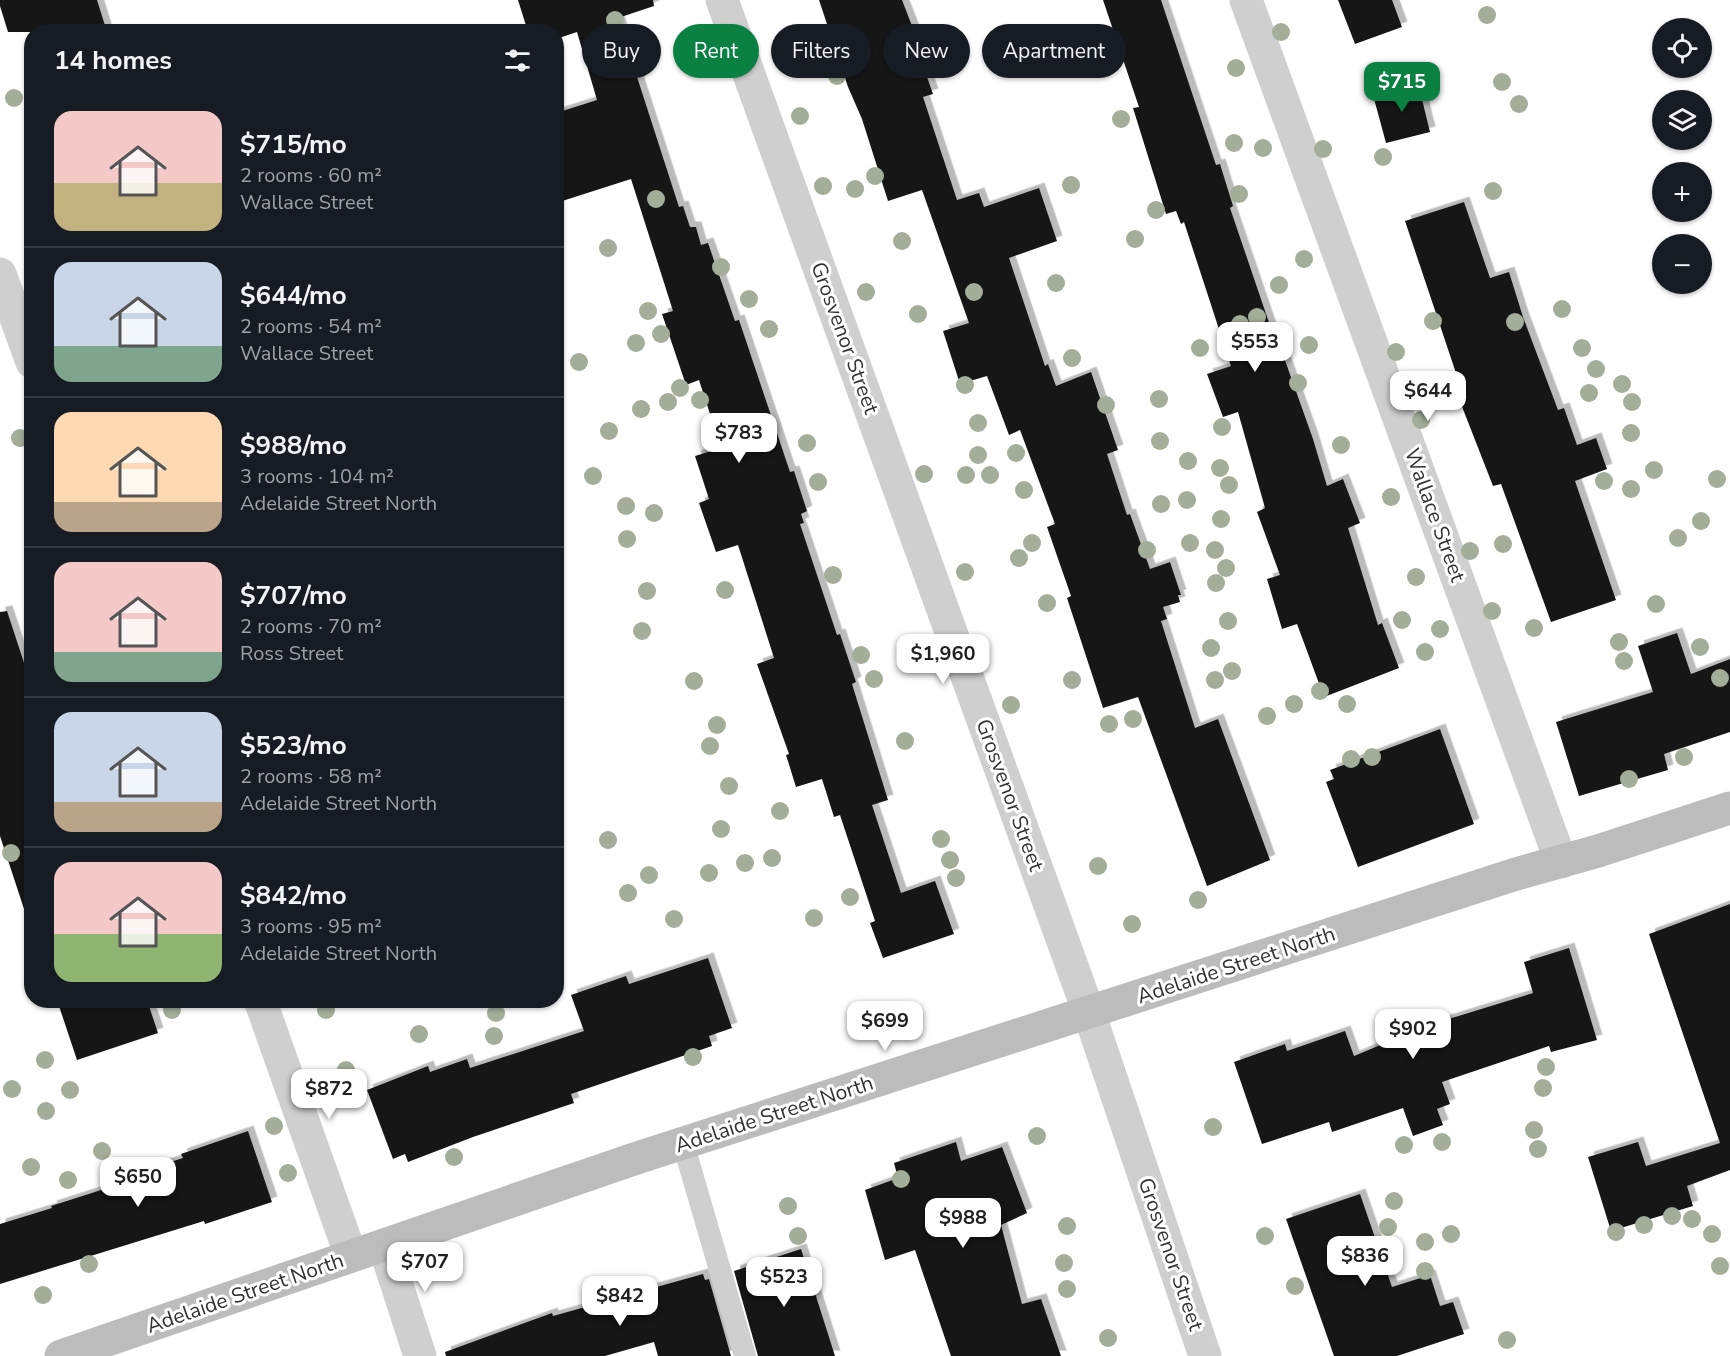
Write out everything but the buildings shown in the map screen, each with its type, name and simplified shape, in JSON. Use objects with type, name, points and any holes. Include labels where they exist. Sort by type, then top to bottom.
[{"type":"main road","name":"Adelaide Street North","points":[[61,1356],[683,1143],[1516,874],[1730,808]]},
{"type":"street","name":"Grosvenor Street","points":[[722,0],[1089,1013],[1205,1356]]},
{"type":"street","name":"Wallace Street","points":[[1246,0],[1561,862]]},
{"type":"street","points":[[0,274],[24,340]]},
{"type":"street","points":[[263,1008],[351,1256]]},
{"type":"street","points":[[384,1245],[420,1356]]},
{"type":"lane","points":[[683,1143],[745,1356]]}]
